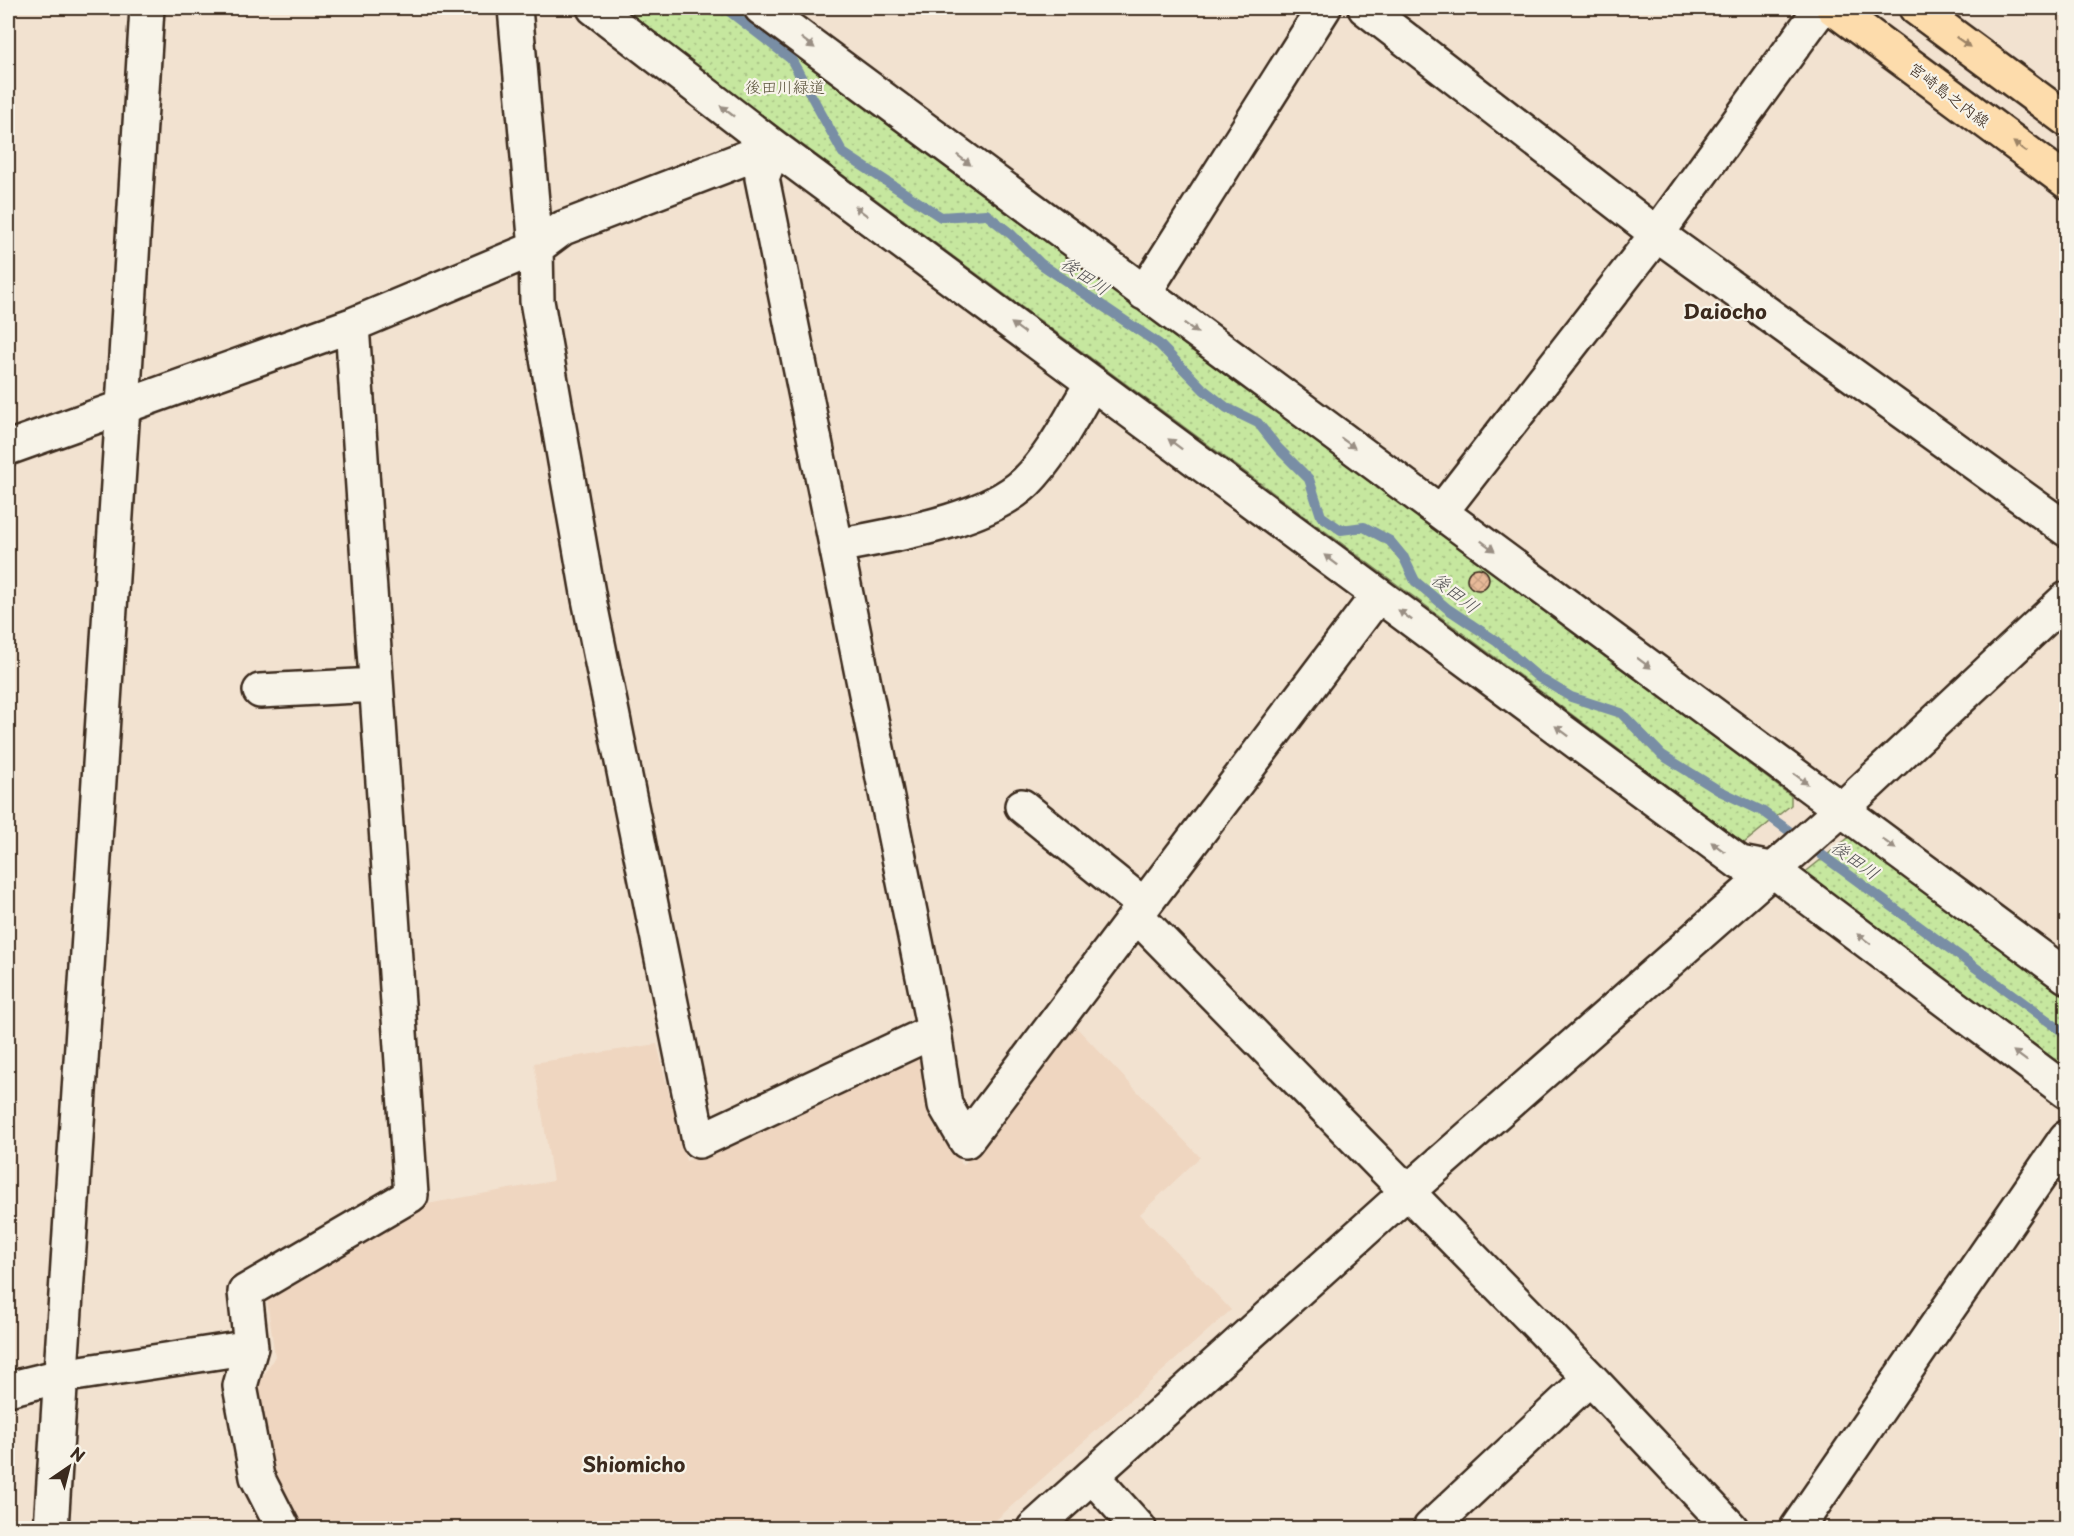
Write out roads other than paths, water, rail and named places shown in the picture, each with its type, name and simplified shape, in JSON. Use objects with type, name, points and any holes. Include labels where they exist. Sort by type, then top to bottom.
[{"type":"main road","name":"宮崎島之内線","points":[[1833,8],[2067,182]]},
{"type":"main road","points":[[1916,8],[2067,119]]},
{"type":"street","points":[[51,1528],[147,8]]},
{"type":"street","points":[[516,8],[536,248],[537,301],[589,599],[699,1141],[934,1031]]},
{"type":"street","points":[[594,8],[774,147],[1740,863],[1771,869],[2067,1091]]},
{"type":"street","points":[[761,8],[2067,976]]},
{"type":"street","points":[[1144,293],[1324,8]]},
{"type":"street","points":[[1365,8],[1657,234],[2067,529]]},
{"type":"street","points":[[1440,512],[1657,234],[1821,8]]},
{"type":"street","points":[[8,448],[352,325],[536,248],[563,228],[774,147]]},
{"type":"street","points":[[774,147],[762,178],[934,1031],[945,1105],[966,1141],[1378,595]]},
{"type":"street","points":[[284,1528],[257,1477],[240,1386],[251,1347],[245,1292],[411,1195],[352,325]]},
{"type":"street","points":[[837,546],[914,530],[999,502],[1025,482],[1046,459],[1092,383]]},
{"type":"street","points":[[1034,1528],[1407,1192],[1771,869],[1842,809],[2067,598]]},
{"type":"street","points":[[260,691],[376,685]]},
{"type":"street","points":[[1022,806],[1140,910],[1407,1192],[1590,1378],[1731,1528]]},
{"type":"street","points":[[1797,1528],[2067,1138]]},
{"type":"street","points":[[8,1389],[61,1376],[251,1347]]},
{"type":"street","points":[[1430,1528],[1590,1378]]},
{"type":"street","points":[[1092,1476],[1139,1528]]},
{"type":"waterway","name":"後田川","points":[[725,8],[791,59],[843,153],[941,217],[986,214],[1011,234],[1041,264],[1159,344],[1204,390],[1227,408],[1258,423],[1278,448],[1309,479],[1321,516],[1341,530],[1364,527],[1390,541],[1404,558],[1415,581],[1448,609],[1496,641],[1538,677],[1571,697],[1621,713],[1662,755],[1718,790],[1762,811],[2066,1034]]},
{"type":"district","name":"Daiocho","points":[[1725,311]]},
{"type":"district","name":"Shiomicho","points":[[634,1464]]},
{"type":"park label","name":"後田川緑道","points":[[785,86]]}]
